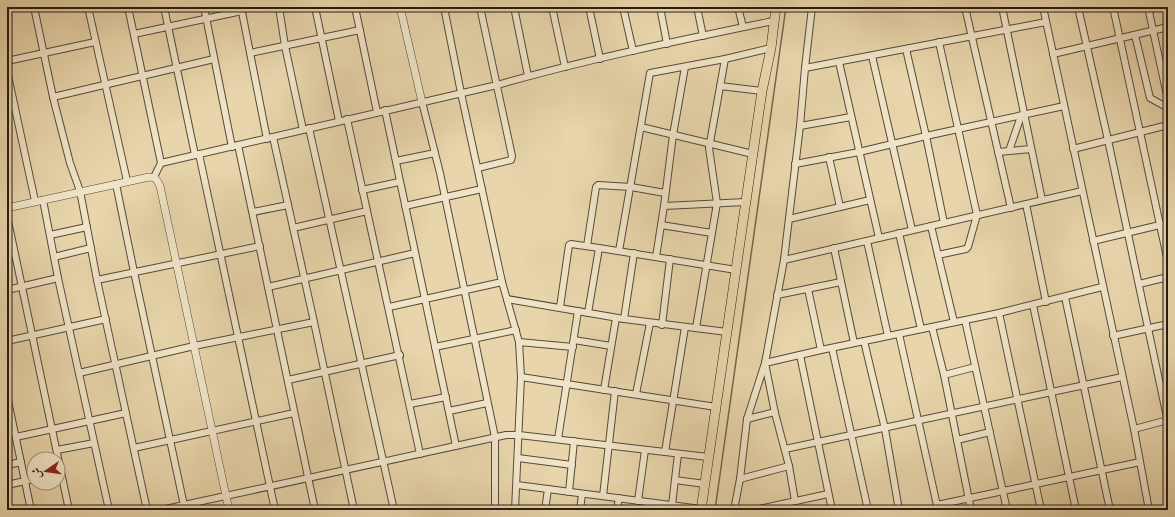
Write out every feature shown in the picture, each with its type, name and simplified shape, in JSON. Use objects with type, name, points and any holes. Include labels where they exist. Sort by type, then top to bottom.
[{"type":"main road","points":[[701,510],[762,91],[771,48],[773,21],[776,7]]},
{"type":"street","points":[[7,9],[16,7]]},
{"type":"street","points":[[34,7],[53,97],[70,163],[80,191],[97,280],[147,510]]},
{"type":"street","points":[[88,7],[126,182]]},
{"type":"street","points":[[128,7],[161,163],[154,177]]},
{"type":"street","points":[[164,7],[220,254],[275,510]]},
{"type":"street","points":[[204,7],[214,59],[260,246],[315,510]]},
{"type":"street","points":[[279,7],[285,46],[330,220],[394,510]]},
{"type":"street","points":[[315,7],[339,121]]},
{"type":"street","points":[[355,7],[377,112]]},
{"type":"street","points":[[400,7],[445,198],[495,437],[495,510]]},
{"type":"street","points":[[444,7],[460,93],[478,168],[502,282],[519,342],[521,377],[516,510]]},
{"type":"street","points":[[478,168],[511,160],[512,158],[480,7]]},
{"type":"street","points":[[514,7],[528,76]]},
{"type":"street","points":[[552,7],[565,67]]},
{"type":"street","points":[[589,7],[600,59]]},
{"type":"street","points":[[623,7],[633,51]]},
{"type":"street","points":[[660,7],[667,44]]},
{"type":"street","points":[[697,7],[703,36]]},
{"type":"street","points":[[738,7],[742,27]]},
{"type":"street","points":[[734,510],[740,479],[747,419],[764,363],[784,260],[812,7]]},
{"type":"street","points":[[965,7],[1010,208]]},
{"type":"street","points":[[1002,7],[1023,116],[1042,200]]},
{"type":"street","points":[[1043,7],[1102,287],[1134,429],[1149,510]]},
{"type":"street","points":[[1078,7],[1168,421],[1134,429]]},
{"type":"street","points":[[1113,7],[1168,262]]},
{"type":"street","points":[[1148,7],[1168,100]]},
{"type":"street","points":[[134,34],[242,9],[250,53],[270,138],[288,205],[354,510]]},
{"type":"street","points":[[161,163],[497,85],[528,76],[633,51],[773,21]]},
{"type":"street","points":[[805,68],[1046,22]]},
{"type":"street","points":[[1053,54],[1168,27]]},
{"type":"street","points":[[250,53],[360,30]]},
{"type":"street","points":[[1135,35],[1150,98],[1168,108]]},
{"type":"street","points":[[7,61],[95,42]]},
{"type":"street","points":[[938,255],[966,249],[968,247],[977,216],[939,42]]},
{"type":"street","points":[[619,251],[650,73],[725,59],[771,48]]},
{"type":"street","points":[[906,49],[944,223]]},
{"type":"street","points":[[872,56],[912,230]]},
{"type":"street","points":[[53,97],[214,59]]},
{"type":"street","points":[[696,328],[717,203],[709,152],[725,59]]},
{"type":"street","points":[[839,62],[879,238]]},
{"type":"street","points":[[656,257],[673,135],[685,67]]},
{"type":"street","points":[[7,71],[10,104],[35,201]]},
{"type":"street","points":[[720,86],[762,91]]},
{"type":"street","points":[[795,164],[859,152],[1064,106]]},
{"type":"street","points":[[385,110],[456,446]]},
{"type":"street","points":[[1009,151],[1023,116]]},
{"type":"street","points":[[800,126],[851,117]]},
{"type":"street","points":[[347,119],[400,356],[420,454]]},
{"type":"street","points":[[1073,149],[1168,125]]},
{"type":"street","points":[[641,127],[753,154]]},
{"type":"street","points":[[998,152],[1031,148]]},
{"type":"street","points":[[396,161],[435,153]]},
{"type":"street","points":[[829,157],[840,207]]},
{"type":"street","points":[[7,208],[80,191],[154,177]]},
{"type":"street","points":[[154,177],[160,186],[229,510]]},
{"type":"street","points":[[362,190],[400,182]]},
{"type":"street","points":[[116,184],[184,508]]},
{"type":"street","points":[[587,246],[596,186],[600,184],[630,187],[665,193]]},
{"type":"street","points":[[405,206],[482,189]]},
{"type":"street","points":[[784,260],[1082,191]]},
{"type":"street","points":[[43,200],[58,278],[109,510]]},
{"type":"street","points":[[788,219],[870,200]]},
{"type":"street","points":[[664,206],[746,202]]},
{"type":"street","points":[[1026,204],[1046,302]]},
{"type":"street","points":[[252,212],[288,205]]},
{"type":"street","points":[[293,228],[367,211]]},
{"type":"street","points":[[7,216],[57,450],[94,443]]},
{"type":"street","points":[[1093,240],[1168,223]]},
{"type":"street","points":[[661,225],[712,233]]},
{"type":"street","points":[[931,226],[954,322]]},
{"type":"street","points":[[50,235],[87,227]]},
{"type":"street","points":[[899,233],[921,329]]},
{"type":"street","points":[[867,241],[888,336]]},
{"type":"street","points":[[560,307],[569,245],[571,244],[736,270]]},
{"type":"street","points":[[97,280],[260,246]]},
{"type":"street","points":[[54,257],[91,248]]},
{"type":"street","points":[[588,313],[599,248]]},
{"type":"street","points":[[834,248],[854,343]]},
{"type":"street","points":[[268,287],[415,253]]},
{"type":"street","points":[[624,319],[634,253]]},
{"type":"street","points":[[662,325],[670,259]]},
{"type":"street","points":[[1139,284],[1168,277]]},
{"type":"street","points":[[7,290],[58,278]]},
{"type":"street","points":[[389,307],[502,282]]},
{"type":"street","points":[[776,295],[841,282]]},
{"type":"street","points":[[764,363],[999,313],[1102,287]]},
{"type":"street","points":[[808,289],[821,350]]},
{"type":"street","points":[[1065,297],[1110,510]]},
{"type":"street","points":[[507,299],[662,325],[685,326],[727,332]]},
{"type":"street","points":[[1033,305],[1076,510]]},
{"type":"street","points":[[558,439],[578,311]]},
{"type":"street","points":[[999,313],[1041,510]]},
{"type":"street","points":[[604,390],[616,318]]},
{"type":"street","points":[[7,341],[106,319]]},
{"type":"street","points":[[965,320],[1007,510]]},
{"type":"street","points":[[79,372],[194,346],[314,322]]},
{"type":"street","points":[[636,394],[650,323]]},
{"type":"street","points":[[1113,336],[1168,324]]},
{"type":"street","points":[[665,452],[672,400],[685,326]]},
{"type":"street","points":[[932,327],[944,375],[971,510]]},
{"type":"street","points":[[435,347],[516,330]]},
{"type":"street","points":[[899,334],[937,507],[1003,490],[1140,462]]},
{"type":"street","points":[[574,340],[611,346]]},
{"type":"street","points":[[864,341],[885,429],[900,510]]},
{"type":"street","points":[[519,342],[573,347]]},
{"type":"street","points":[[832,348],[868,510]]},
{"type":"street","points":[[800,355],[832,510]]},
{"type":"street","points":[[288,380],[400,356]]},
{"type":"street","points":[[764,363],[796,501]]},
{"type":"street","points":[[944,375],[975,367]]},
{"type":"street","points":[[521,377],[716,407]]},
{"type":"street","points":[[785,449],[918,422],[1122,377]]},
{"type":"street","points":[[603,496],[615,391]]},
{"type":"street","points":[[7,396],[26,481],[7,485]]},
{"type":"street","points":[[410,404],[446,397]]},
{"type":"street","points":[[449,411],[487,403]]},
{"type":"street","points":[[134,448],[294,412]]},
{"type":"street","points":[[747,419],[775,412]]},
{"type":"street","points":[[16,437],[126,413]]},
{"type":"street","points":[[957,440],[990,432]]},
{"type":"street","points":[[161,510],[184,508],[226,496],[270,486],[506,435],[558,439],[708,457]]},
{"type":"street","points":[[569,492],[574,441]]},
{"type":"street","points":[[638,501],[645,450]]},
{"type":"street","points":[[672,505],[678,454]]},
{"type":"street","points":[[518,458],[572,465]]},
{"type":"street","points":[[7,465],[21,462]]},
{"type":"street","points":[[740,479],[789,466]]},
{"type":"street","points":[[675,480],[705,484]]},
{"type":"street","points":[[517,484],[701,510]]},
{"type":"street","points":[[545,510],[548,489]]},
{"type":"street","points":[[28,491],[32,510]]},
{"type":"street","points":[[64,491],[69,510]]},
{"type":"street","points":[[580,510],[582,494]]},
{"type":"street","points":[[754,510],[828,494]]},
{"type":"street","points":[[617,510],[619,498]]},
{"type":"street","points":[[652,510],[653,503]]},
{"type":"waterway","points":[[715,510],[786,7]]}]
